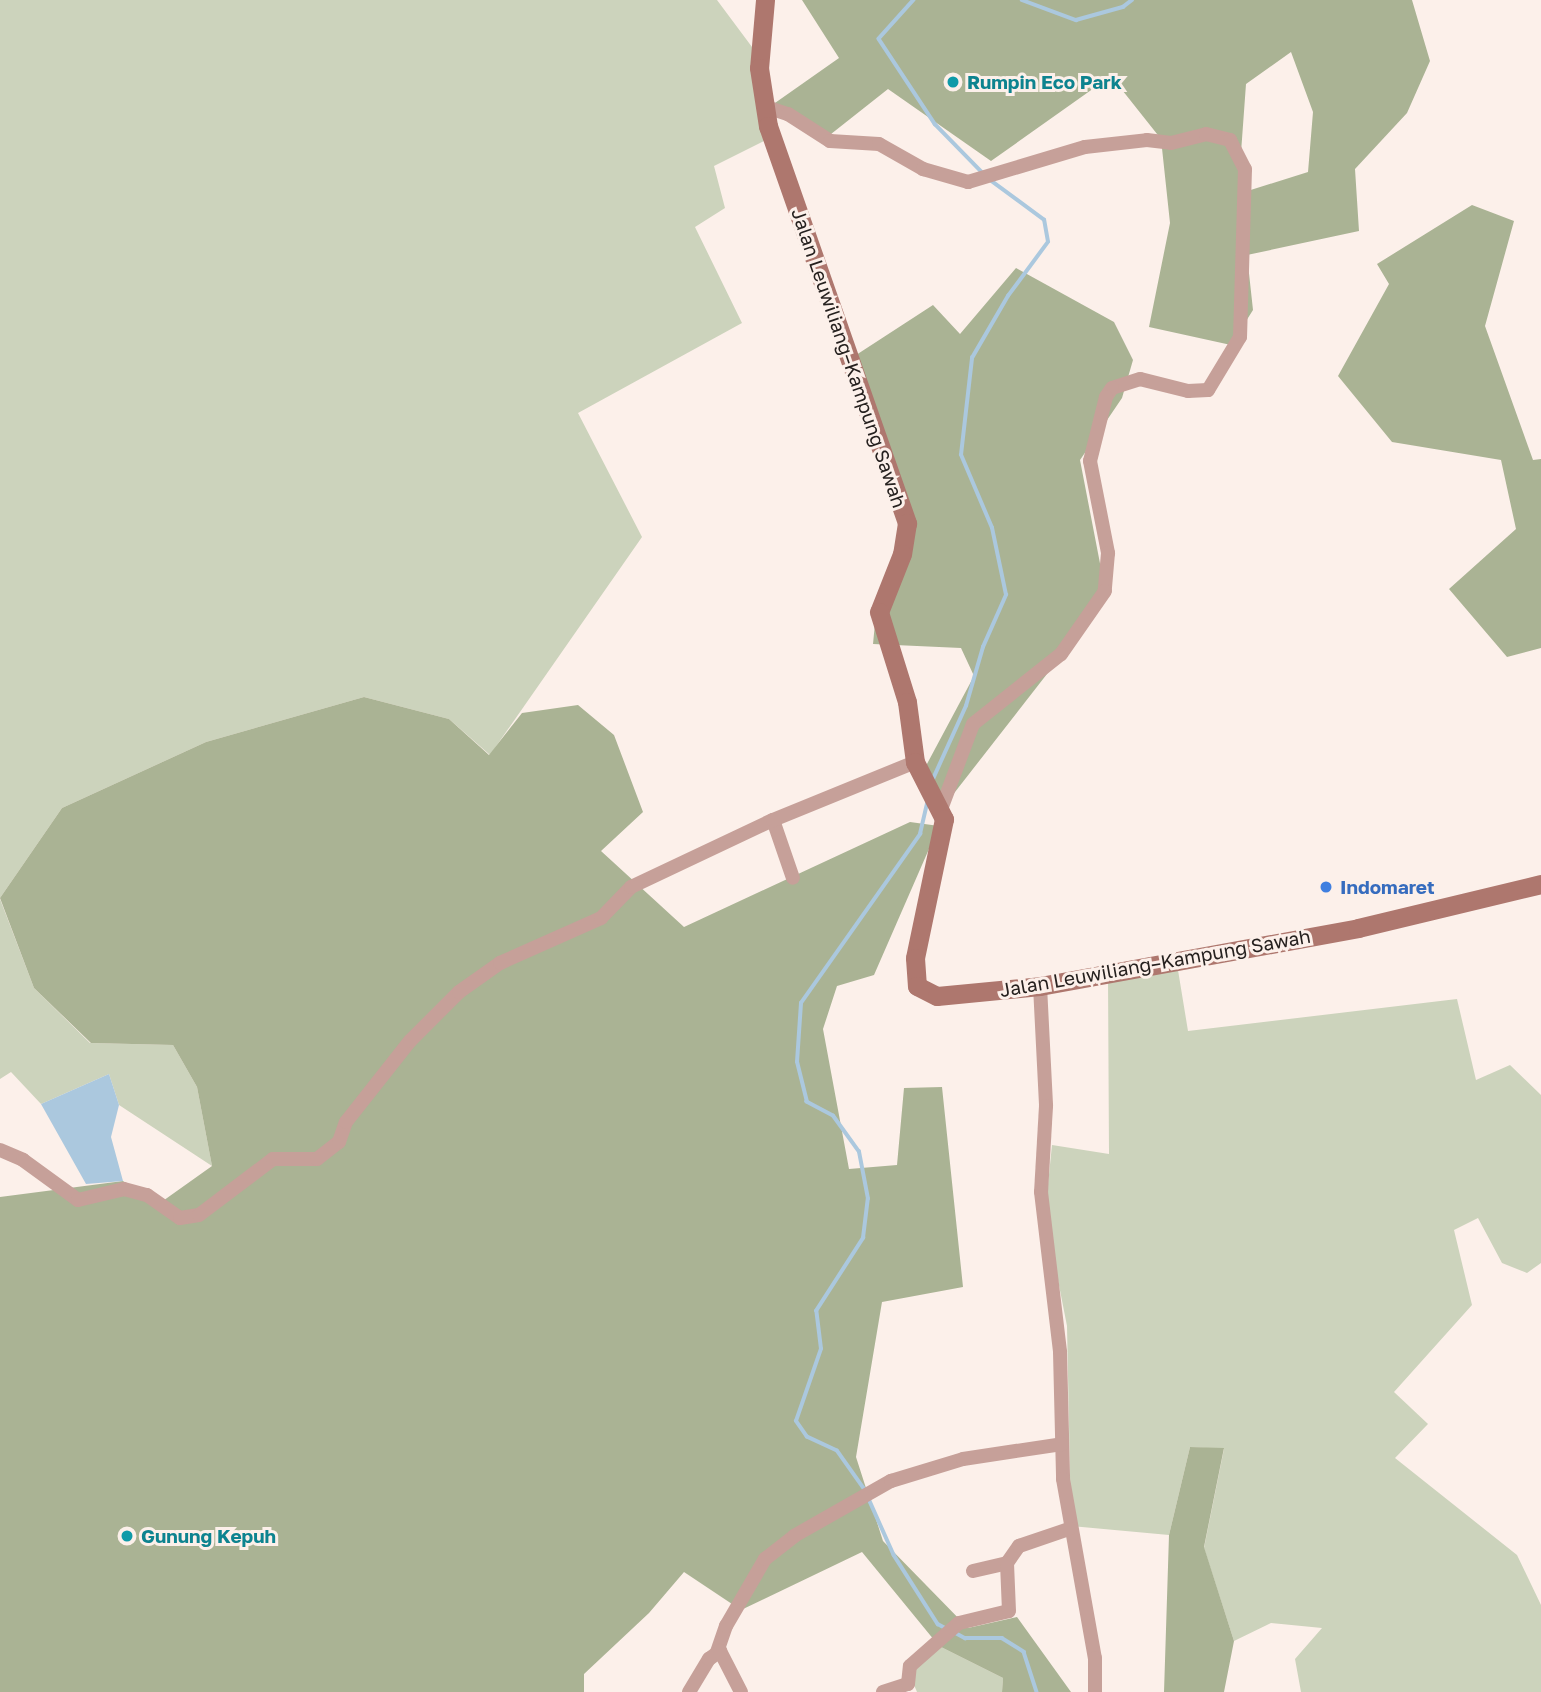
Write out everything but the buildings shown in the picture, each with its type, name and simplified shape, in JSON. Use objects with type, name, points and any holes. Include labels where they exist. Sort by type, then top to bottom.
[{"type":"main road","name":"Jalan Leuwiliang–Kampung Sawah","points":[[765,0],[759,68],[763,106],[907,523],[902,554],[879,612],[907,702],[919,771],[939,806],[944,830],[915,958],[917,986],[937,996],[1040,986],[1358,928],[1541,884]]},
{"type":"street","points":[[763,106],[789,114],[830,141],[879,144],[923,169],[980,181],[1086,147],[1147,140],[1171,143],[1206,134],[1230,140],[1245,169],[1243,317],[1240,337],[1208,390],[1188,391],[1140,379],[1122,382],[1106,397],[1090,461],[1108,553],[1105,591],[1061,654],[973,724],[939,806]]},
{"type":"street","points":[[0,1150],[23,1160],[78,1200],[124,1189],[147,1195],[180,1218],[199,1215],[273,1159],[317,1158],[339,1142],[346,1122],[410,1041],[459,992],[500,963],[601,918],[631,887],[773,820],[919,771]]},
{"type":"street","points":[[773,820],[793,878]]},
{"type":"street","points":[[1040,986],[1046,1106],[1041,1192],[1060,1352],[1062,1444],[1069,1530],[1095,1658],[1095,1692]]},
{"type":"street","points":[[689,1692],[717,1652],[726,1626],[765,1559],[869,1492],[935,1466],[1062,1444]]},
{"type":"street","points":[[883,1692],[908,1684],[910,1666],[959,1622],[1009,1611],[1007,1563],[1019,1546],[1069,1530]]},
{"type":"street","points":[[973,1571],[1007,1563]]},
{"type":"street","points":[[717,1652],[725,1655],[741,1692]]},
{"type":"green space","points":[[0,0],[717,0],[752,47],[770,138],[714,166],[725,208],[695,227],[742,323],[578,413],[642,537],[490,755],[449,719],[364,697],[206,742],[62,808],[0,898]]},
{"type":"green space","points":[[802,0],[1412,0],[1430,61],[1407,113],[1355,169],[1359,231],[1247,255],[1253,310],[1231,345],[1149,327],[1170,223],[1161,139],[1111,76],[991,161],[888,89],[826,138],[765,110],[839,58]],"holes":[[[1291,52],[1313,112],[1308,172],[1238,194],[1246,84]]]},
{"type":"green space","points":[[1472,205],[1514,221],[1485,326],[1533,460],[1541,459],[1541,648],[1507,657],[1449,589],[1516,529],[1501,460],[1392,442],[1338,376],[1389,284],[1377,264]]},
{"type":"green space","points":[[1016,268],[1114,322],[1133,360],[1122,398],[1080,460],[1104,584],[1068,647],[948,801],[920,777],[974,676],[961,648],[873,644],[878,592],[911,529],[853,357],[933,305],[960,334]]},
{"type":"green space","points":[[364,697],[449,719],[489,755],[522,713],[578,705],[614,735],[643,812],[601,851],[684,927],[910,822],[939,826],[874,975],[837,986],[823,1029],[849,1169],[897,1165],[904,1088],[942,1087],[963,1287],[882,1302],[856,1457],[883,1541],[968,1628],[1017,1617],[1071,1692],[1002,1692],[1003,1678],[939,1646],[862,1552],[741,1610],[684,1572],[649,1613],[584,1674],[584,1692],[0,1692],[0,1197],[123,1181],[160,1203],[212,1166],[197,1087],[173,1045],[91,1043],[34,988],[0,898],[62,808],[206,742]]},
{"type":"green space","points":[[0,899],[34,988],[90,1043],[173,1045],[197,1087],[212,1166],[119,1105],[109,1074],[41,1104],[11,1072],[0,1079]]},
{"type":"green space","points":[[1177,964],[1188,1031],[1457,999],[1476,1080],[1510,1065],[1541,1095],[1541,1263],[1527,1273],[1502,1263],[1478,1218],[1454,1230],[1472,1305],[1394,1392],[1428,1424],[1395,1458],[1517,1555],[1541,1605],[1541,1692],[1301,1692],[1295,1659],[1322,1628],[1271,1623],[1234,1641],[1204,1548],[1224,1449],[1190,1447],[1169,1535],[1071,1526],[1067,1326],[1045,1214],[1052,1145],[1109,1154],[1108,978]]},
{"type":"green space","points":[[1190,1447],[1224,1448],[1204,1547],[1234,1641],[1224,1692],[1164,1692],[1169,1535]]},
{"type":"green space","points":[[939,1646],[1003,1678],[1002,1692],[917,1692],[909,1673]]},
{"type":"water","points":[[109,1074],[119,1105],[111,1137],[123,1181],[86,1184],[41,1104]]},
{"type":"waterway","points":[[914,0],[879,39],[935,124],[983,173]]},
{"type":"waterway","points":[[1022,0],[1076,20],[1123,7],[1132,0]]},
{"type":"waterway","points":[[933,779],[966,706],[983,647],[1006,595],[992,528],[961,455],[972,358],[1008,296],[1048,242],[1044,220],[991,181]]},
{"type":"waterway","points":[[866,1492],[837,1451],[807,1437],[796,1421],[821,1349],[816,1311],[863,1238],[868,1199],[859,1152],[833,1116],[807,1102],[797,1062],[801,1003],[920,834],[927,804]]},
{"type":"waterway","points":[[869,1499],[894,1555],[938,1624],[947,1629]]},
{"type":"waterway","points":[[954,1632],[965,1638],[1002,1638],[1024,1652],[1037,1692]]},
{"type":"place","name":"Rumpin Eco Park","points":[[953,82]]},
{"type":"place","name":"Indomaret","points":[[1326,887]]},
{"type":"place","name":"Gunung Kepuh","points":[[127,1536]]}]
